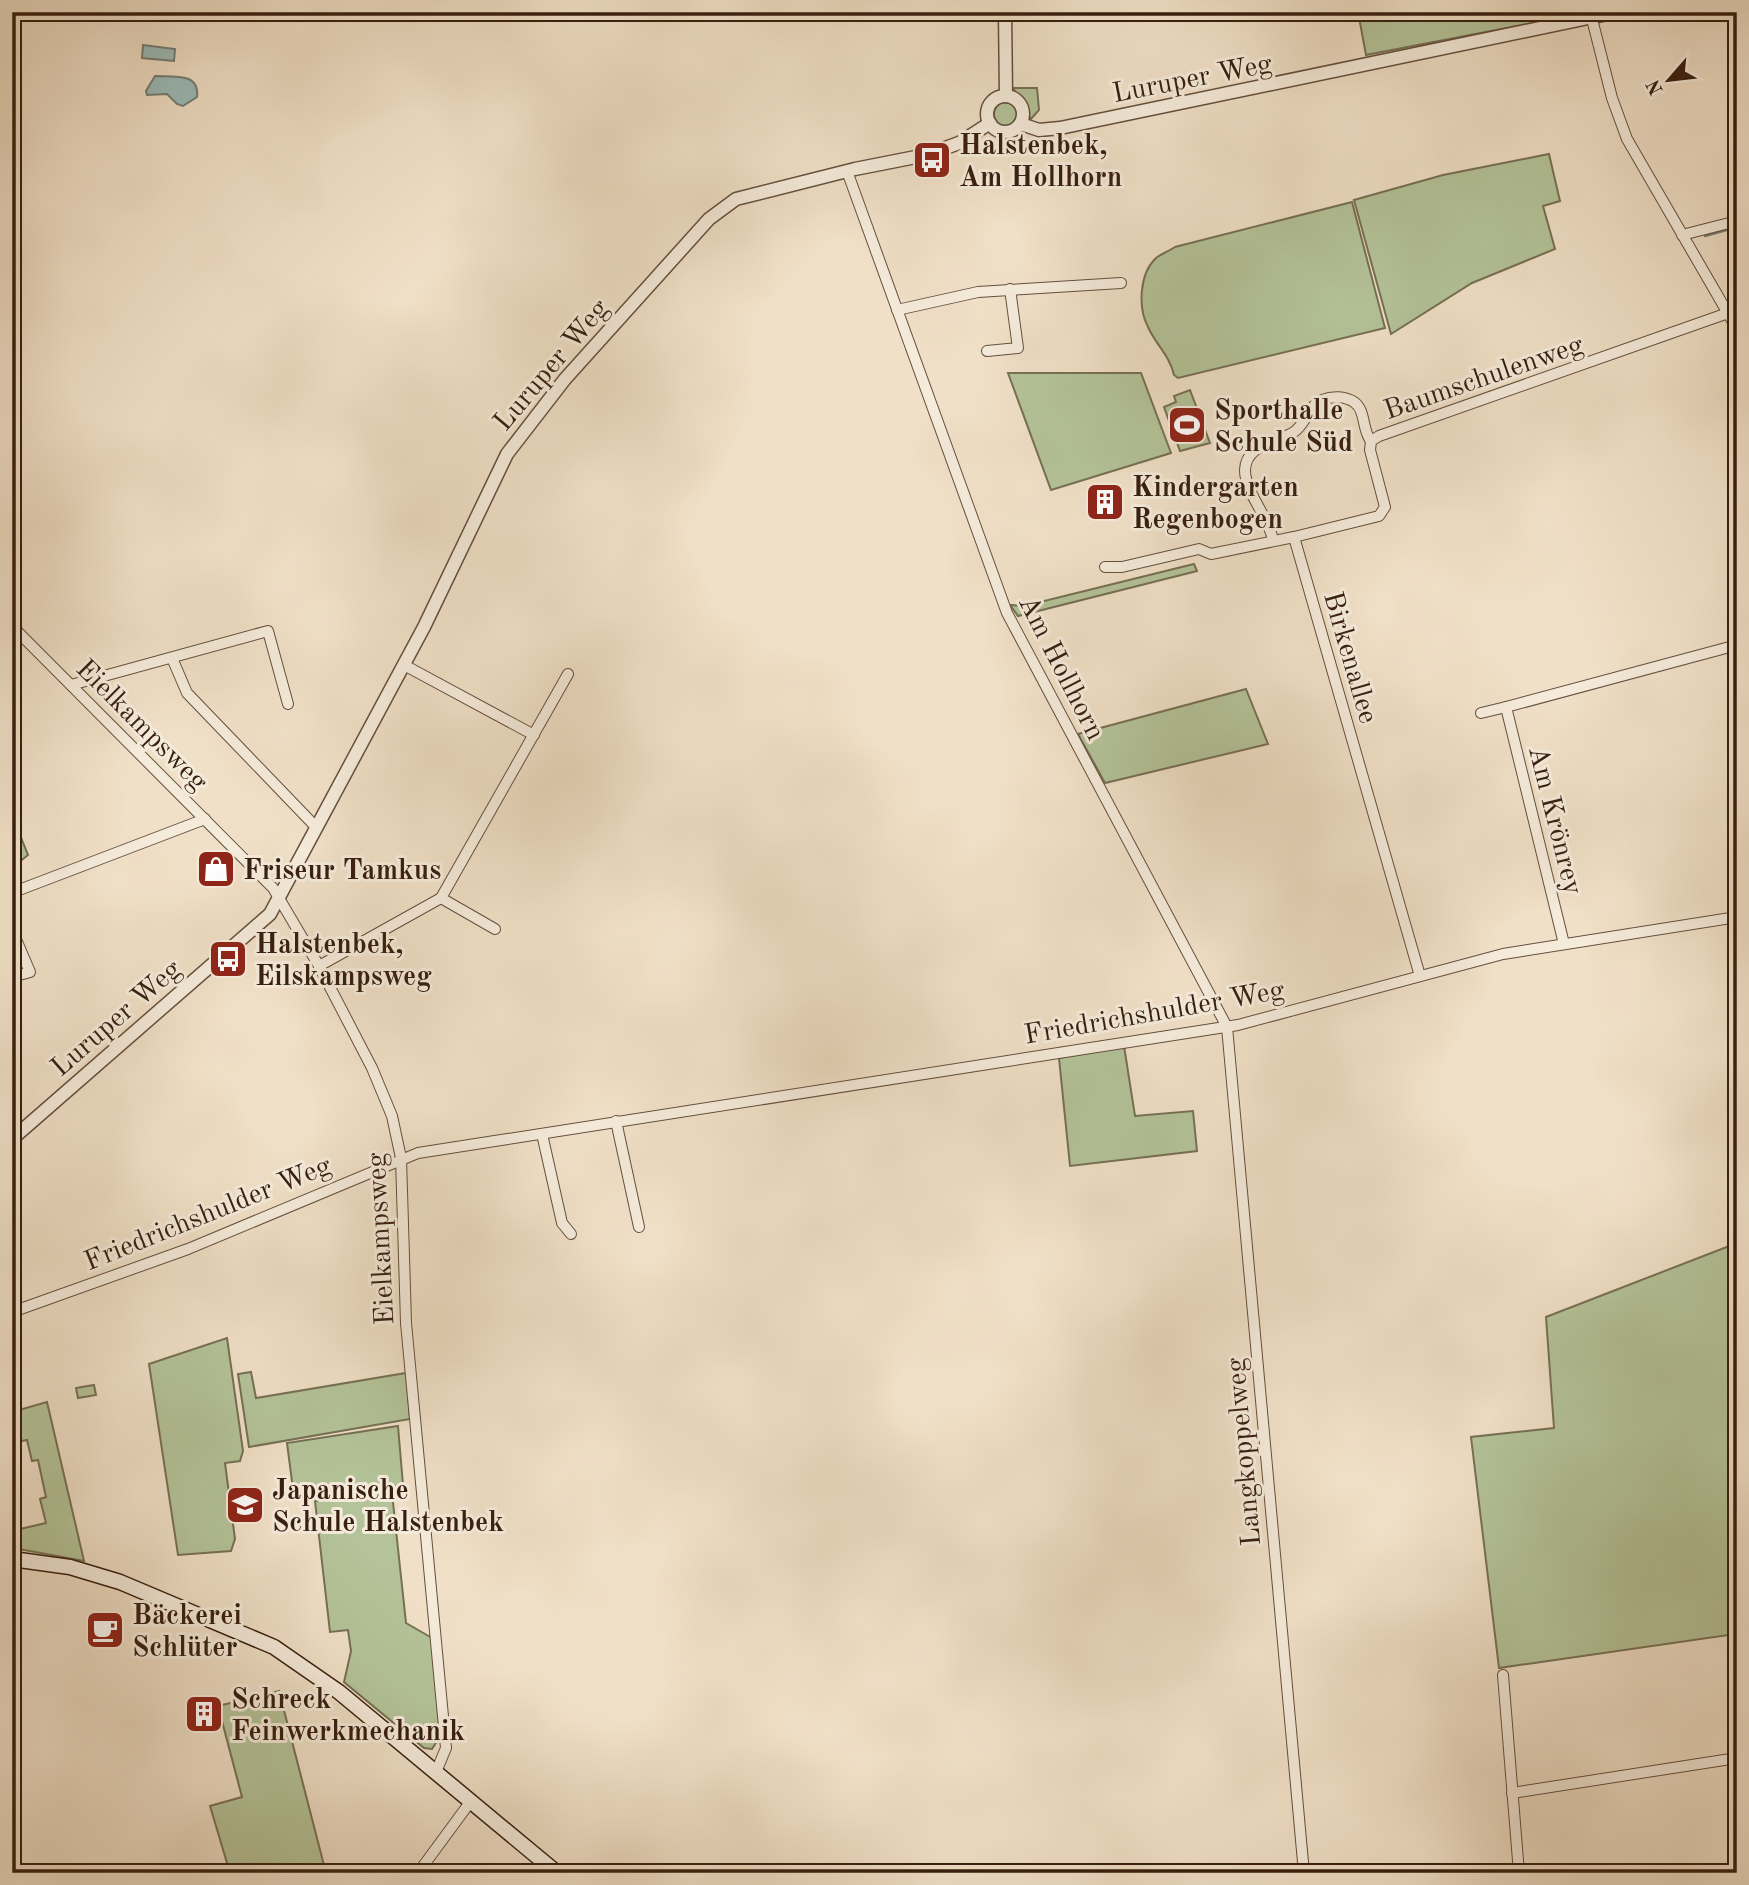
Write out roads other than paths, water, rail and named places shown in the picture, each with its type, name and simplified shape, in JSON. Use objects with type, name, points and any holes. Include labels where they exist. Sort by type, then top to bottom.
[{"type":"main road","points":[[12,1559],[90,1572],[264,1641],[321,1678],[557,1873]]},
{"type":"street","points":[[1005,12],[1006,96]]},
{"type":"street","name":"Luruper Weg","points":[[1021,124],[1033,129],[1054,129],[1617,12]]},
{"type":"street","points":[[1599,16],[1618,119],[1661,200],[1737,329]]},
{"type":"street","points":[[1006,96],[1021,106],[1023,119],[1021,124],[1004,133],[990,123],[990,104],[1006,96]]},
{"type":"street","name":"Luruper Weg","points":[[12,1139],[257,926],[280,899],[316,826],[404,665],[507,454],[552,395],[631,305],[726,205],[747,196],[939,151],[990,123]]},
{"type":"street","name":"Am Hollhorn","points":[[847,171],[1007,613],[1227,1027]]},
{"type":"street","points":[[1682,235],[1737,221]]},
{"type":"street","points":[[897,310],[952,296],[1010,289],[1121,284]]},
{"type":"street","points":[[987,351],[1018,348],[1010,289]]},
{"type":"street","name":"Baumschulenweg","points":[[1294,537],[1379,516],[1385,507],[1370,450],[1371,441],[1379,436],[1728,313]]},
{"type":"street","points":[[1273,540],[1268,520],[1246,477],[1245,466],[1257,449],[1297,429],[1318,402],[1332,397],[1354,402],[1359,407],[1371,441]]},
{"type":"street","points":[[1105,567],[1122,567],[1199,549],[1211,554],[1294,537]]},
{"type":"street","name":"Birkenallee","points":[[1294,537],[1420,976]]},
{"type":"street","name":"Eielkampsweg","points":[[12,626],[205,818],[280,899],[319,966],[372,1068],[392,1116],[401,1158],[406,1323],[446,1748],[436,1772]]},
{"type":"street","points":[[71,685],[268,631],[288,704]]},
{"type":"street","points":[[1481,713],[1737,645]]},
{"type":"street","points":[[172,658],[187,693],[316,826]]},
{"type":"street","points":[[404,665],[534,735]]},
{"type":"street","points":[[319,966],[441,898],[568,674]]},
{"type":"street","name":"Am Krönrey","points":[[1506,707],[1564,944]]},
{"type":"street","points":[[12,888],[19,890],[205,818]]},
{"type":"street","points":[[441,898],[495,929]]},
{"type":"street","name":"Friedrichshulder Weg","points":[[12,1311],[188,1249],[401,1158],[616,1121],[1227,1027],[1503,954],[1737,917]]},
{"type":"street","points":[[12,930],[30,972],[12,977]]},
{"type":"street","name":"Langkoppelweg","points":[[1227,1027],[1304,1873]]},
{"type":"street","points":[[616,1121],[639,1227]]},
{"type":"street","points":[[542,1133],[562,1223],[571,1234]]},
{"type":"street","points":[[1503,1675],[1519,1873]]},
{"type":"street","points":[[1512,1793],[1737,1758]]},
{"type":"street","points":[[418,1873],[471,1801]]},
{"type":"water","points":[[143,45],[175,49],[174,61],[142,58]]},
{"type":"water","points":[[155,76],[177,76],[190,80],[197,89],[197,97],[183,106],[167,94],[147,95],[146,91]]},
{"type":"waterway","points":[[1705,236],[1737,227]]},
{"type":"place","name":"Halstenbek, Am Hollhorn","points":[[932,160]]},
{"type":"place","name":"Sporthalle Schule Süd","points":[[1187,425]]},
{"type":"place","name":"Kindergarten Regenbogen","points":[[1105,502]]},
{"type":"place","name":"Friseur Tamkus","points":[[216,869]]},
{"type":"place","name":"Halstenbek, Eilskampsweg","points":[[228,959]]},
{"type":"place","name":"Japanische Schule Halstenbek","points":[[245,1505]]},
{"type":"place","name":"Bäckerei Schlüter","points":[[105,1630]]},
{"type":"place","name":"Schreck Feinwerkmechanik","points":[[204,1714]]}]
